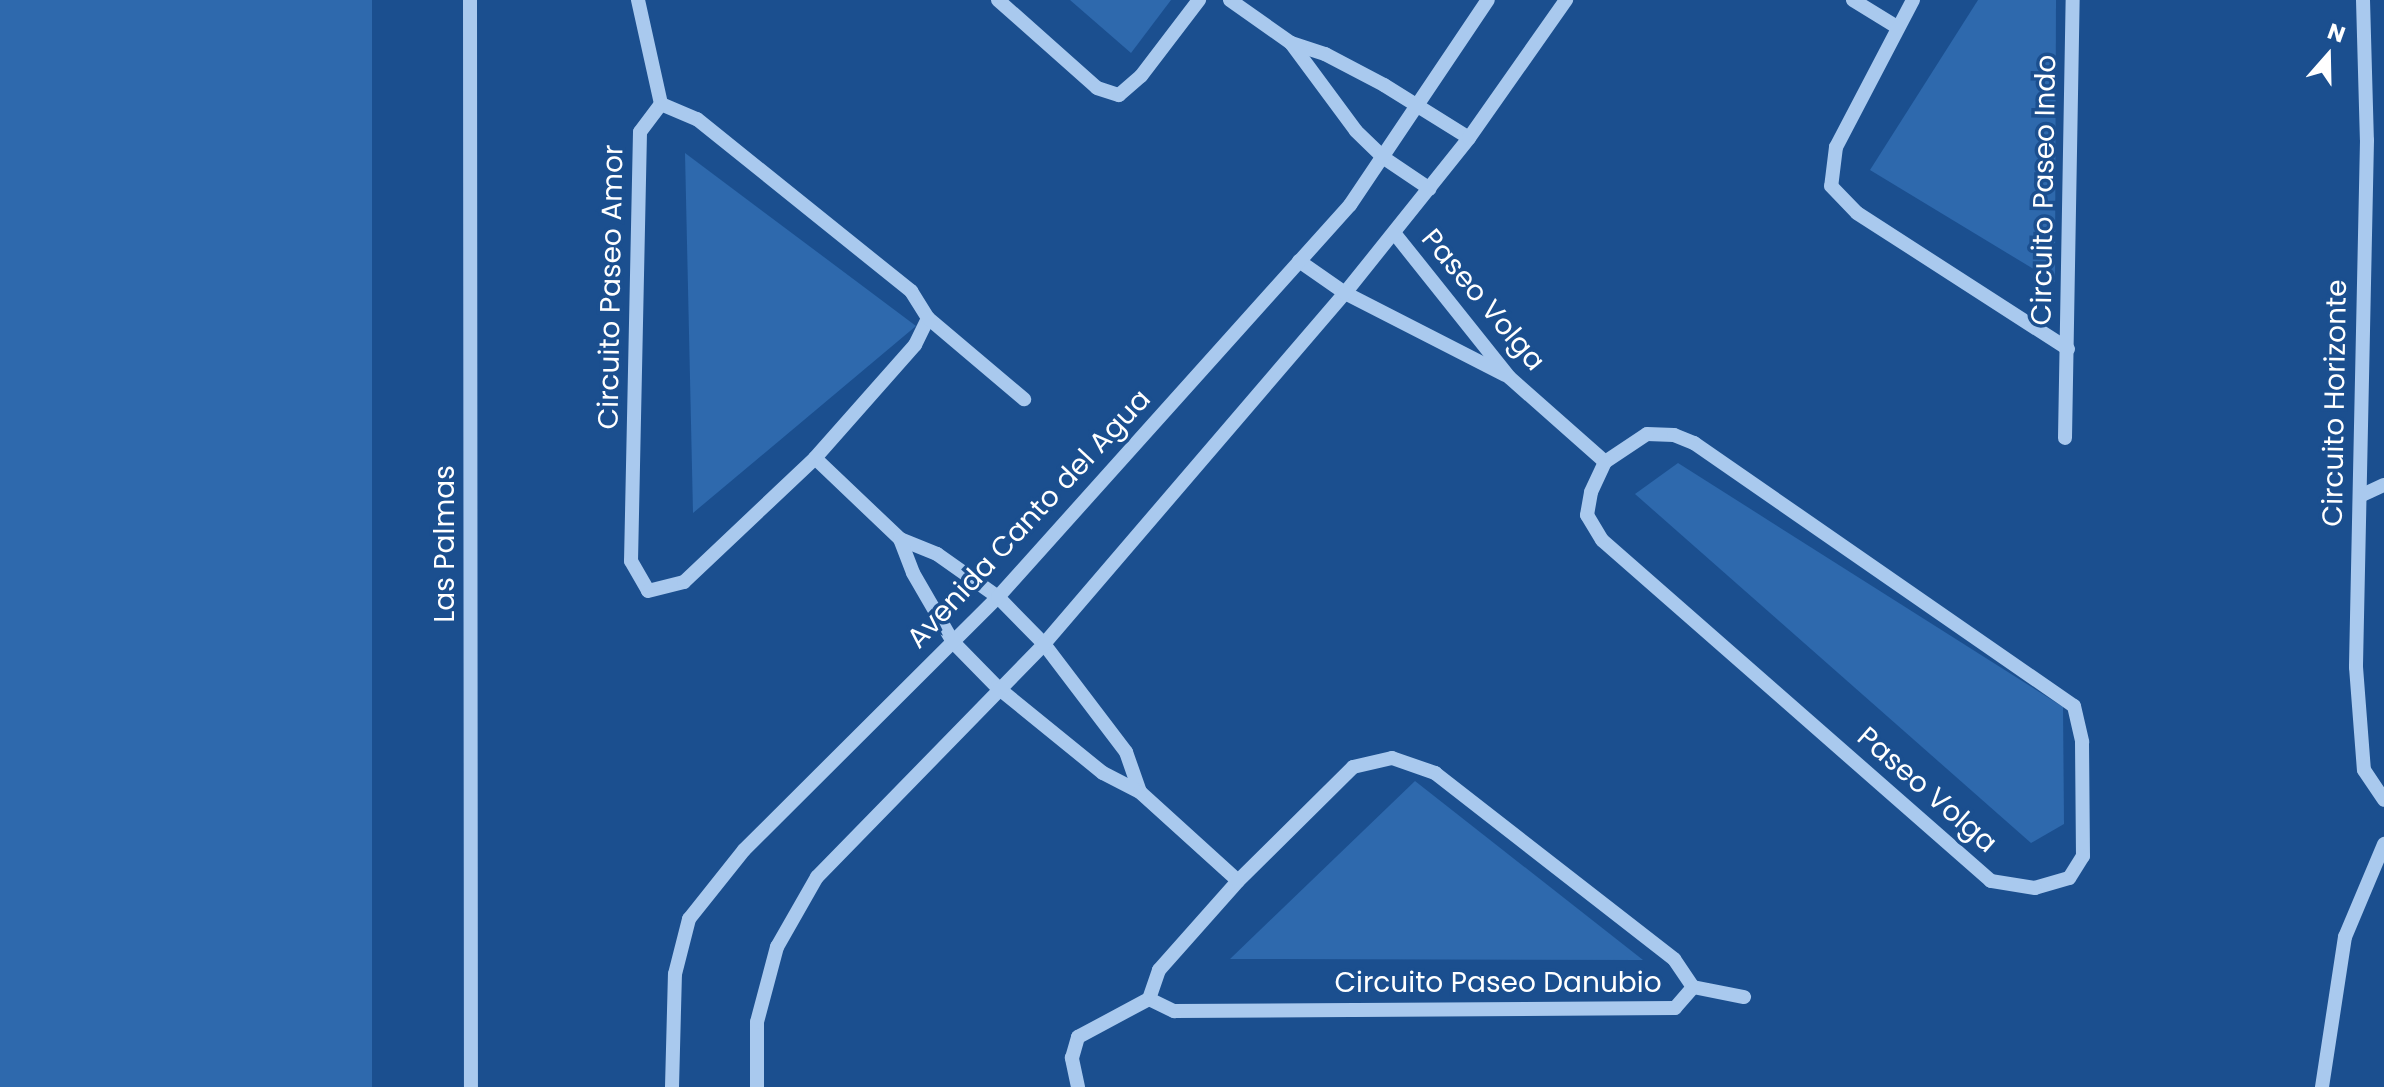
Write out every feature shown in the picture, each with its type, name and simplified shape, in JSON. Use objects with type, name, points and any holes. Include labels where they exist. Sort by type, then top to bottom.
[{"type":"street","name":"Las Palmas","points":[[470,0],[471,1087]]},
{"type":"street","points":[[638,0],[661,104],[697,119],[911,291],[928,318],[1024,399]]},
{"type":"street","points":[[998,0],[1097,88],[1119,95],[1141,76],[1199,0]]},
{"type":"street","points":[[1230,0],[1291,43],[1325,54],[1420,105],[1469,138]]},
{"type":"street","name":"Avenida Canto del Agua","points":[[672,1087],[675,974],[689,919],[744,850],[998,597],[1299,261],[1384,158],[1488,0]]},
{"type":"street","points":[[757,1087],[757,1022],[777,947],[817,877],[997,687],[1044,644],[1345,293],[1469,138],[1566,0]]},
{"type":"street","points":[[1853,0],[1897,27]]},
{"type":"street","name":"Circuito Paseo Indo","points":[[1913,0],[1836,147],[1831,186],[1857,213],[2068,349]]},
{"type":"street","name":"Circuito Paseo Indo","points":[[2068,349],[2073,0]]},
{"type":"street","name":"Circuito Horizonte","points":[[2363,0],[2367,140],[2356,667],[2364,770],[2384,800]]},
{"type":"street","points":[[1291,43],[1308,73],[1384,158],[1430,189]]},
{"type":"street","name":"Circuito Paseo Amor","points":[[661,104],[640,132],[631,561],[648,591],[684,582],[815,458],[915,345],[928,318]]},
{"type":"street","points":[[2367,140],[2384,140]]},
{"type":"street","name":"Paseo Volga","points":[[1395,234],[1509,377],[1605,462]]},
{"type":"street","points":[[1299,261],[1345,293],[1509,377]]},
{"type":"street","points":[[2065,438],[2068,349]]},
{"type":"street","name":"Paseo Volga","points":[[1647,434],[1674,435],[1694,443],[2074,706],[2082,742],[2083,856],[2069,878],[2035,888],[1991,881],[1602,540],[1587,515],[1605,462],[1647,434]]},
{"type":"street","points":[[815,458],[900,539],[937,554],[998,597],[1044,644],[1126,752],[1140,792]]},
{"type":"street","points":[[2360,496],[2384,485]]},
{"type":"street","points":[[900,539],[913,573],[953,642],[997,687],[1103,773],[1140,792],[1238,881]]},
{"type":"street","name":"Circuito Paseo Danubio","points":[[1392,758],[1435,773],[1674,959],[1693,987],[1675,1008],[1174,1011],[1149,999],[1159,970],[1238,881],[1353,767],[1392,758]]},
{"type":"street","points":[[2322,1087],[2345,937],[2384,844]]},
{"type":"street","points":[[1693,987],[1744,997]]},
{"type":"street","points":[[1078,1087],[1072,1058],[1078,1037],[1149,999]]},
{"type":"shaded area","points":[[0,0],[372,0],[372,1087],[0,1087]]},
{"type":"shaded area","points":[[1070,0],[1171,0],[1131,53]]},
{"type":"shaded area","points":[[1978,0],[2056,0],[2055,282],[1870,170]]},
{"type":"shaded area","points":[[685,153],[916,326],[693,513]]},
{"type":"shaded area","points":[[1678,463],[2063,707],[2064,824],[2031,843],[1635,494]]},
{"type":"shaded area","points":[[1415,781],[1643,960],[1230,959]]}]
